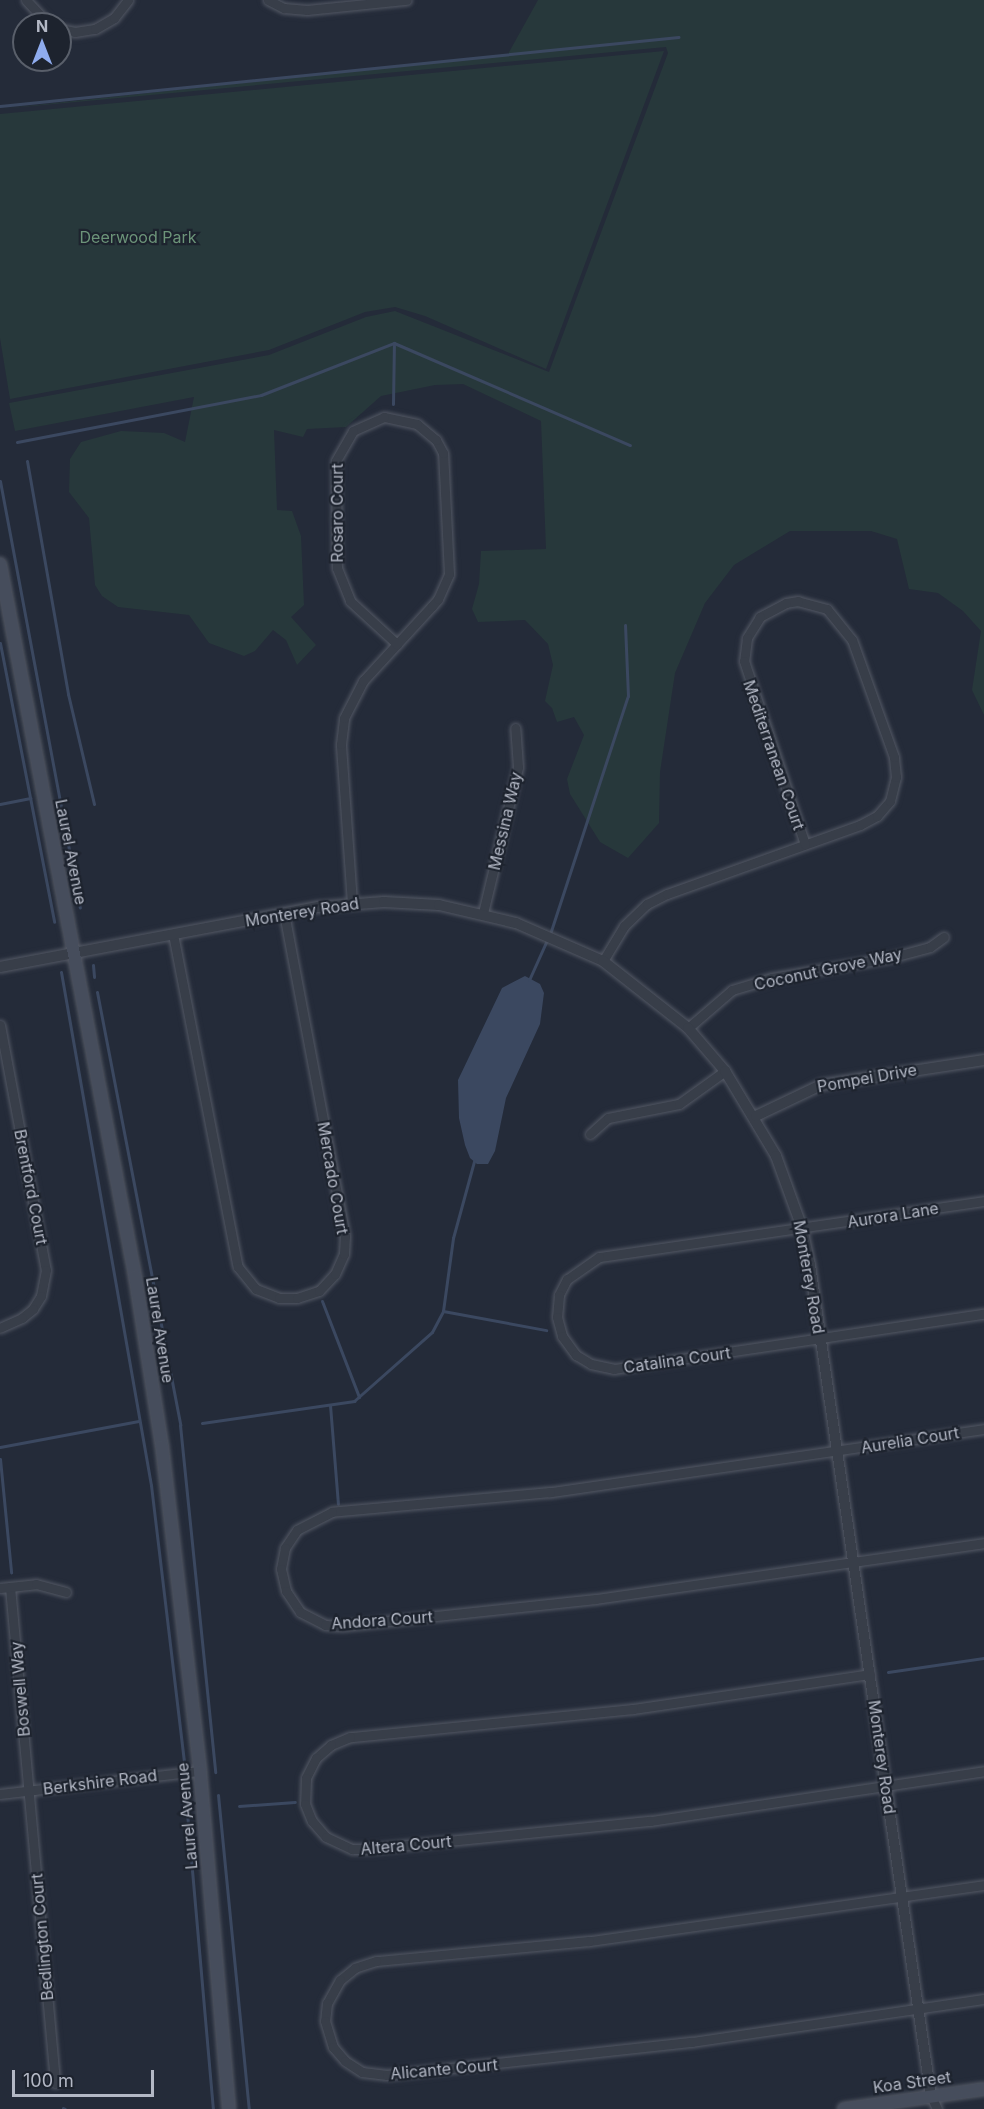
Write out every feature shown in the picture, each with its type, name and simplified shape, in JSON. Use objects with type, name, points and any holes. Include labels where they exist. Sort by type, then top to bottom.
[{"type":"main road","name":"Laurel Avenue","points":[[0,564],[135,1276],[162,1446],[200,1771],[229,2109]]},
{"type":"main road","name":"Koa Street","points":[[844,2109],[984,2089]]},
{"type":"street","points":[[26,0],[37,12]]},
{"type":"street","points":[[72,31],[95,29],[114,18],[128,0]]},
{"type":"street","points":[[268,0],[284,8],[307,10],[406,0]]},
{"type":"street","name":"Rosaro Court","points":[[352,903],[343,726],[356,691],[438,599],[446,584],[450,562],[447,469],[440,447],[427,431],[406,420],[384,417],[353,431],[336,461],[337,568],[350,601],[397,644]]},
{"type":"street","name":"Mediterranean Court","points":[[603,961],[624,926],[647,904],[805,844],[877,816],[893,793],[896,767],[845,626],[827,609],[798,601],[778,606],[760,617],[747,638],[744,661],[805,844]]},
{"type":"street","name":"Messina Way","points":[[483,914],[518,767],[516,728]]},
{"type":"street","name":"Monterey Road","points":[[0,967],[352,903],[409,902],[483,914],[542,932],[603,961],[688,1028],[725,1071],[756,1116],[776,1156],[802,1228],[837,1451],[931,2096]]},
{"type":"street","name":"Mercado Court","points":[[173,934],[238,1267],[256,1289],[279,1298],[297,1298],[319,1291],[335,1274],[344,1254],[345,1236],[284,914]]},
{"type":"street","name":"Coconut Grove Way","points":[[688,1028],[732,990],[772,978],[893,957],[930,947],[944,937]]},
{"type":"street","name":"Brentford Court","points":[[0,1025],[46,1270],[44,1288],[33,1308],[22,1318],[0,1328]]},
{"type":"street","name":"Pompei Drive","points":[[756,1116],[821,1085],[984,1060]]},
{"type":"street","points":[[590,1134],[608,1118],[679,1104],[725,1071]]},
{"type":"street","name":"Aurora Lane","points":[[802,1228],[984,1201]]},
{"type":"street","name":"Catalina Court","points":[[802,1228],[592,1260],[564,1284],[558,1302],[557,1324],[576,1355],[607,1369],[820,1339]]},
{"type":"street","points":[[820,1339],[984,1314]]},
{"type":"street","name":"Aurelia Court","points":[[837,1451],[984,1429]]},
{"type":"street","name":"Andora Court","points":[[837,1451],[550,1492],[332,1512],[307,1521],[292,1535],[283,1554],[282,1577],[289,1599],[300,1612],[317,1622],[342,1626],[596,1599],[853,1562]]},
{"type":"street","points":[[853,1562],[984,1543]]},
{"type":"street","points":[[0,1587],[36,1584],[66,1592]]},
{"type":"street","name":"Boswell Way","points":[[10,1587],[29,1791]]},
{"type":"street","name":"Altera Court","points":[[870,1674],[633,1709],[350,1737],[331,1745],[316,1758],[306,1778],[304,1798],[308,1814],[326,1837],[352,1849],[368,1849],[651,1821],[984,1771]]},
{"type":"street","name":"Berkshire Road","points":[[0,1794],[200,1771]]},
{"type":"street","name":"Bedlington Court","points":[[29,1791],[55,2083]]},
{"type":"street","name":"Alicante Court","points":[[984,1884],[589,1941],[364,1964],[347,1973],[334,1987],[326,2011],[326,2030],[338,2054],[352,2067],[387,2075],[593,2054],[984,1999]]},
{"type":"street","points":[[928,2109],[931,2096]]},
{"type":"street","points":[[931,2096],[937,2109]]},
{"type":"green space","points":[[538,0],[984,0],[984,715],[972,690],[981,631],[963,611],[938,593],[909,589],[897,539],[871,531],[790,531],[734,565],[705,603],[675,673],[660,772],[659,823],[628,858],[600,842],[570,794],[567,779],[584,735],[574,717],[557,722],[552,708],[545,701],[553,665],[548,644],[525,620],[478,622],[472,609],[479,584],[481,551],[546,549],[541,421],[463,384],[435,385],[381,396],[346,427],[307,429],[303,437],[274,430],[277,510],[292,511],[301,536],[304,605],[291,617],[316,645],[297,665],[286,640],[273,630],[255,651],[244,656],[209,643],[189,615],[118,607],[102,596],[95,585],[89,518],[69,492],[70,459],[81,442],[121,431],[164,433],[185,442],[194,397],[15,431],[9,403],[269,355],[366,317],[395,311],[549,372],[668,53],[666,47],[0,109],[508,54]]},
{"type":"green space","name":"Deerwood Park","points":[[664,51],[546,369],[425,316],[395,307],[365,312],[269,350],[10,399],[0,338],[0,114]]},
{"type":"water","points":[[525,976],[540,984],[544,993],[540,1024],[506,1098],[495,1151],[488,1164],[477,1164],[470,1158],[465,1145],[459,1118],[458,1080],[502,988]]},
{"type":"waterway","points":[[0,106],[678,37]]},
{"type":"waterway","points":[[393,404],[394,343]]},
{"type":"waterway","points":[[17,442],[261,395],[394,343],[630,445]]},
{"type":"waterway","points":[[27,461],[68,694],[94,804]]},
{"type":"waterway","points":[[0,481],[80,908]]},
{"type":"waterway","points":[[550,934],[628,696],[625,625]]},
{"type":"waterway","points":[[0,643],[54,922]]},
{"type":"waterway","points":[[0,804],[30,798]]},
{"type":"waterway","points":[[529,980],[547,940]]},
{"type":"waterway","points":[[93,965],[94,977]]},
{"type":"waterway","points":[[61,972],[151,1485],[184,1760]]},
{"type":"waterway","points":[[97,992],[180,1425],[215,1772]]},
{"type":"waterway","points":[[202,1423],[354,1401],[432,1332],[443,1311],[453,1238],[474,1161]]},
{"type":"waterway","points":[[322,1301],[359,1397]]},
{"type":"waterway","points":[[443,1311],[546,1330]]},
{"type":"waterway","points":[[330,1405],[338,1504]]},
{"type":"waterway","points":[[0,1447],[139,1421]]},
{"type":"waterway","points":[[0,1459],[11,1572]]},
{"type":"waterway","points":[[888,1672],[984,1658]]},
{"type":"waterway","points":[[185,1790],[213,2109]]},
{"type":"waterway","points":[[218,1795],[249,2109]]},
{"type":"waterway","points":[[239,1806],[295,1802]]}]
